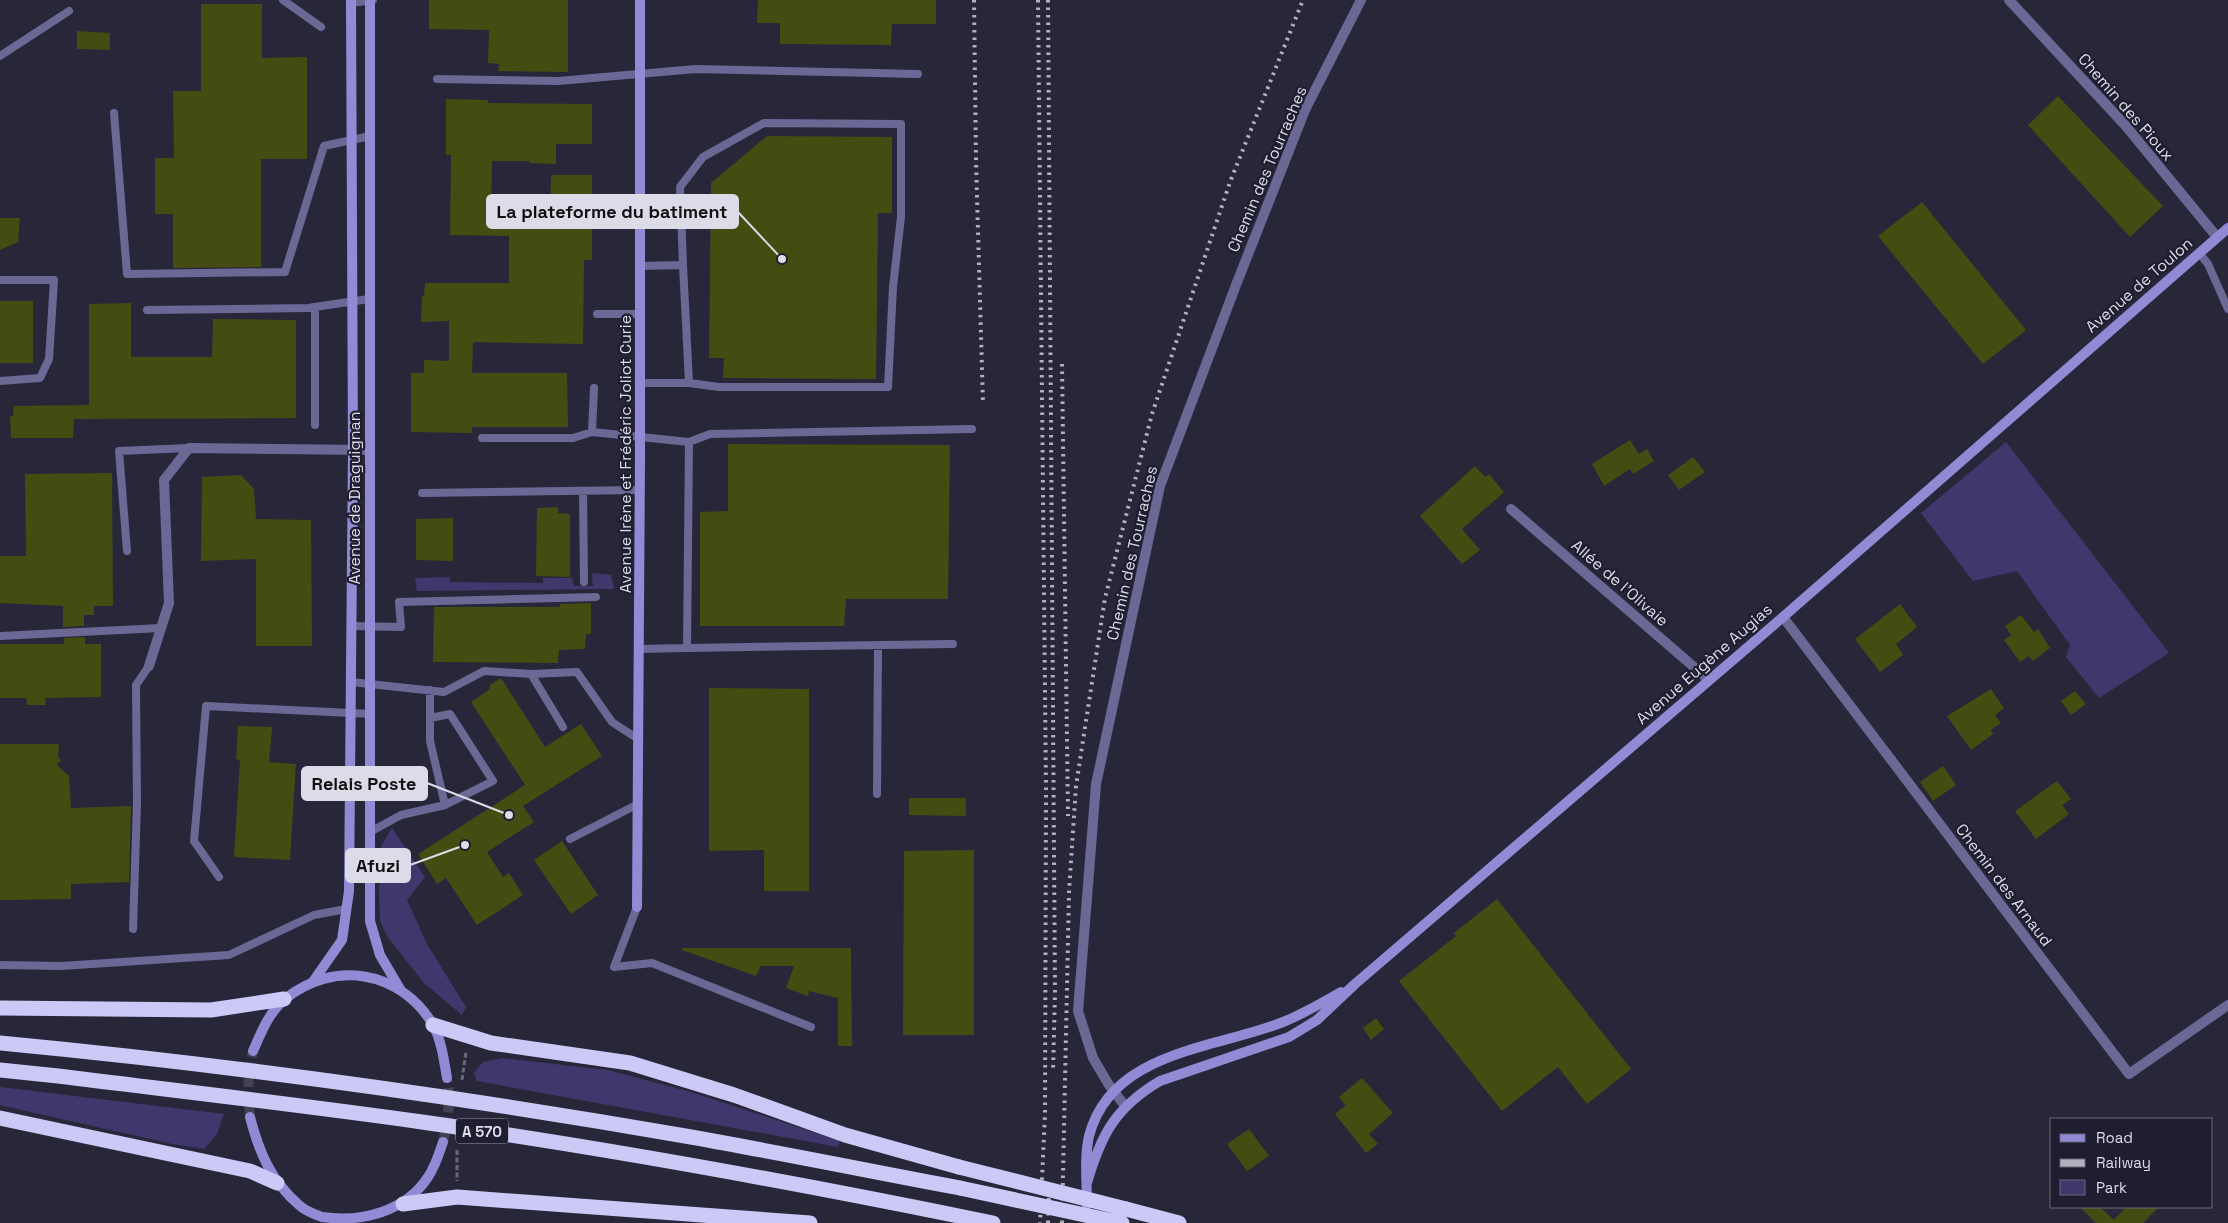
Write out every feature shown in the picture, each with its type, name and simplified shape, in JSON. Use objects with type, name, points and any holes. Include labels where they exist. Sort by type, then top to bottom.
[{"type":"highway","points":[[0,1008],[211,1010],[284,999]]},
{"type":"highway","points":[[433,1025],[491,1043],[630,1063],[707,1086],[845,1135],[1124,1216],[1179,1223]]},
{"type":"highway","name":"A 570","points":[[0,1043],[204,1064],[425,1094],[691,1137],[960,1188],[1124,1216]]},
{"type":"highway","name":"A 570","points":[[0,1070],[423,1122],[669,1162],[993,1223]]},
{"type":"highway","points":[[0,1118],[250,1172],[277,1183]]},
{"type":"highway","points":[[403,1204],[457,1197],[810,1223]]},
{"type":"main road","name":"Avenue de Draguignan","points":[[371,0],[369,298],[370,921],[380,955],[400,989]]},
{"type":"main road","name":"Avenue Irène et Frédéric Joliot Curie","points":[[637,908],[641,266],[640,0]]},
{"type":"main road","name":"Avenue de Draguignan","points":[[312,983],[342,940],[349,891],[353,450],[351,1]]},
{"type":"main road","name":"Avenue de Toulon","points":[[2071,365],[2228,228]]},
{"type":"main road","name":"Avenue Eugène Augias","points":[[1087,1183],[1094,1158],[1107,1129],[1125,1106],[1141,1092],[1160,1081],[1289,1038],[1317,1020],[1355,984],[1783,617],[2071,365]]},
{"type":"main road","points":[[253,1051],[272,1013],[284,999],[312,983],[335,976],[355,976],[386,982],[400,989],[412,999],[433,1025],[447,1078]]},
{"type":"main road","name":"Avenue Eugène Augias","points":[[1087,1223],[1086,1159],[1089,1136],[1099,1109],[1114,1092],[1142,1069],[1164,1058],[1283,1022],[1355,984]]},
{"type":"main road","points":[[250,1117],[258,1147],[277,1183],[300,1207],[330,1219],[349,1222],[384,1213],[403,1204],[428,1178],[435,1165],[442,1142]]},
{"type":"main road","points":[[310,1212],[319,1223]]},
{"type":"main road","points":[[379,1223],[384,1213]]},
{"type":"street","name":"Chemin des Tourraches","points":[[1125,1106],[1093,1058],[1078,1011],[1096,784],[1160,486],[1305,110],[1361,0]]},
{"type":"street","name":"Chemin des Pioux","points":[[2008,0],[2124,125],[2217,237]]},
{"type":"street","points":[[149,666],[169,603],[164,480],[189,448],[369,450]]},
{"type":"street","name":"Allée de l'Olivaie","points":[[1511,509],[1709,680]]},
{"type":"street","name":"Chemin des Arnaud","points":[[1783,617],[2129,1074],[2228,1005]]},
{"type":"lane","points":[[283,0],[322,28]]},
{"type":"lane","points":[[351,1],[371,0]]},
{"type":"lane","points":[[0,56],[69,11]]},
{"type":"lane","points":[[437,79],[558,81],[641,72],[696,69],[918,74]]},
{"type":"lane","points":[[114,113],[128,274],[285,272],[324,146],[370,136]]},
{"type":"lane","points":[[640,383],[689,383],[719,387],[888,387],[893,287],[901,217],[901,124],[764,123],[704,157],[680,187],[689,383]]},
{"type":"lane","points":[[2198,253],[2208,264],[2228,309]]},
{"type":"lane","points":[[641,266],[683,264]]},
{"type":"lane","points":[[0,280],[54,280],[49,359],[40,378],[0,380]]},
{"type":"lane","points":[[147,310],[315,307],[369,298]]},
{"type":"lane","points":[[315,307],[315,425]]},
{"type":"lane","points":[[597,314],[640,314]]},
{"type":"lane","points":[[592,432],[594,388]]},
{"type":"lane","points":[[482,438],[573,438],[592,432],[640,435],[689,442],[710,434],[972,429]]},
{"type":"lane","points":[[687,648],[689,442]]},
{"type":"lane","points":[[127,551],[119,451],[189,448]]},
{"type":"lane","points":[[422,493],[640,490]]},
{"type":"lane","points":[[583,491],[584,582]]},
{"type":"lane","points":[[351,626],[401,627],[399,602],[596,597]]},
{"type":"lane","points":[[0,636],[161,628]]},
{"type":"lane","points":[[639,650],[953,644]]},
{"type":"lane","points":[[877,794],[878,645]]},
{"type":"lane","points":[[133,929],[137,803],[136,685],[149,666]]},
{"type":"lane","points":[[351,682],[370,682],[444,692],[484,672],[531,674],[577,672],[612,722],[638,738]]},
{"type":"lane","points":[[531,674],[563,727]]},
{"type":"lane","points":[[430,690],[430,741],[445,805]]},
{"type":"lane","points":[[219,877],[194,841],[206,706],[371,714]]},
{"type":"lane","points":[[370,832],[400,815],[445,805],[493,781],[450,714],[430,718]]},
{"type":"lane","points":[[570,839],[638,804]]},
{"type":"lane","points":[[637,908],[614,967],[652,963],[811,1027]]},
{"type":"lane","points":[[0,965],[61,966],[229,955],[314,915],[346,909]]},
{"type":"path","points":[[462,1081],[468,1037]]},
{"type":"path","points":[[456,1147],[457,1197]]},
{"type":"green space","points":[[2006,442],[2169,653],[2099,698],[2066,657],[2070,645],[2017,571],[1973,581],[1921,513]]},
{"type":"green space","points":[[592,573],[611,575],[614,589],[417,591],[415,578],[450,577],[450,582],[543,583],[543,578],[572,578],[574,586],[593,586]]},
{"type":"green space","points":[[392,828],[425,877],[407,900],[427,944],[466,1007],[462,1015],[424,983],[387,936],[380,921],[381,846]]},
{"type":"green space","points":[[502,1058],[608,1070],[691,1092],[840,1141],[838,1147],[477,1081],[474,1073],[483,1062]]},
{"type":"green space","points":[[0,1087],[224,1114],[217,1134],[204,1149],[172,1144],[0,1105]]},
{"type":"building","points":[[429,0],[568,0],[568,72],[498,71],[499,64],[488,63],[489,30],[429,29]]},
{"type":"building","points":[[758,0],[936,0],[936,24],[892,24],[891,45],[780,44],[780,23],[757,23]]},
{"type":"building","points":[[201,4],[262,4],[262,58],[307,57],[307,159],[261,159],[261,267],[173,268],[173,214],[155,214],[155,158],[174,158],[173,91],[201,91]]},
{"type":"building","points":[[77,31],[110,33],[110,50],[77,49]]},
{"type":"building","points":[[2058,96],[2163,206],[2130,237],[2028,125]]},
{"type":"building","points":[[446,99],[488,100],[488,103],[592,104],[592,144],[556,144],[556,164],[529,163],[530,161],[492,161],[491,219],[550,219],[551,175],[592,175],[592,260],[584,260],[583,344],[473,342],[472,373],[567,373],[568,427],[472,427],[472,433],[411,432],[411,373],[424,373],[424,360],[449,361],[449,321],[421,322],[422,296],[424,296],[425,283],[509,283],[509,236],[450,235],[451,155],[446,155]]},
{"type":"building","points":[[767,136],[892,137],[892,213],[878,213],[876,379],[723,378],[724,358],[709,358],[711,183]]},
{"type":"building","points":[[1922,202],[2026,330],[1983,364],[1878,236]]},
{"type":"building","points":[[0,218],[20,218],[18,242],[0,250]]},
{"type":"building","points":[[0,301],[33,301],[33,363],[0,363]]},
{"type":"building","points":[[131,303],[131,357],[212,357],[213,319],[296,320],[296,418],[74,419],[73,438],[11,438],[10,416],[13,416],[14,406],[89,405],[89,304]]},
{"type":"building","points":[[1630,440],[1639,454],[1647,449],[1654,461],[1633,474],[1630,469],[1604,486],[1592,464]]},
{"type":"building","points":[[728,444],[950,445],[948,599],[846,599],[844,626],[700,626],[700,512],[728,511]]},
{"type":"building","points":[[1693,457],[1705,472],[1679,490],[1668,475]]},
{"type":"building","points":[[1475,466],[1485,477],[1489,474],[1504,492],[1462,529],[1480,550],[1462,564],[1420,516]]},
{"type":"building","points":[[112,473],[113,606],[94,606],[94,615],[84,615],[84,626],[63,627],[63,606],[0,603],[0,556],[26,556],[25,474]]},
{"type":"building","points":[[241,475],[254,489],[256,519],[311,520],[312,646],[256,646],[256,559],[201,561],[202,477]]},
{"type":"building","points":[[558,507],[558,513],[570,514],[570,577],[536,576],[537,508]]},
{"type":"building","points":[[453,518],[453,561],[416,560],[416,519]]},
{"type":"building","points":[[591,603],[591,634],[586,634],[585,649],[559,650],[558,663],[433,662],[434,607],[560,607],[560,604]]},
{"type":"building","points":[[1900,604],[1917,627],[1896,644],[1903,655],[1880,672],[1855,639]]},
{"type":"building","points":[[2021,615],[2034,632],[2038,629],[2050,648],[2033,661],[2029,656],[2020,662],[2004,640],[2011,635],[2005,626]]},
{"type":"building","points":[[85,637],[85,644],[101,644],[101,697],[45,698],[46,705],[27,705],[26,698],[0,698],[0,644],[64,644],[64,638]]},
{"type":"building","points":[[501,678],[545,747],[581,724],[602,756],[523,806],[534,822],[487,852],[503,877],[509,873],[523,895],[477,925],[446,878],[437,884],[418,854],[525,785],[471,702],[490,689],[490,685]]},
{"type":"building","points":[[709,688],[809,689],[809,891],[764,891],[764,850],[709,851]]},
{"type":"building","points":[[1991,689],[2004,708],[1995,715],[2001,723],[1991,730],[1993,734],[1971,750],[1947,716]]},
{"type":"building","points":[[2075,691],[2086,704],[2071,715],[2061,701]]},
{"type":"building","points":[[238,726],[272,727],[269,762],[296,764],[290,860],[234,857],[240,760],[236,759]]},
{"type":"building","points":[[0,744],[59,744],[58,757],[61,760],[57,765],[69,776],[71,808],[131,806],[129,882],[71,884],[71,899],[0,900]]},
{"type":"building","points":[[1943,766],[1956,785],[1933,801],[1920,782]]},
{"type":"building","points":[[2057,781],[2071,799],[2062,805],[2069,814],[2036,839],[2015,811]]},
{"type":"building","points":[[909,798],[966,798],[966,816],[909,815]]},
{"type":"building","points":[[562,841],[598,895],[571,914],[534,860]]},
{"type":"building","points":[[974,850],[974,1035],[903,1035],[904,851]]},
{"type":"building","points":[[1497,899],[1631,1069],[1587,1104],[1558,1067],[1502,1111],[1399,981],[1456,936],[1454,933]]},
{"type":"building","points":[[682,948],[851,948],[852,1046],[838,1046],[838,998],[809,991],[808,996],[786,988],[794,966],[761,966],[756,976],[682,950]]},
{"type":"building","points":[[1376,1018],[1384,1029],[1371,1040],[1363,1028]]},
{"type":"building","points":[[1362,1078],[1393,1113],[1369,1134],[1378,1144],[1366,1153],[1335,1114],[1345,1106],[1347,1107],[1339,1097]]},
{"type":"building","points":[[1249,1129],[1269,1156],[1247,1171],[1227,1144]]},
{"type":"building","points":[[2081,1208],[2101,1208],[2114,1220],[2125,1208],[2158,1208],[2143,1223],[2096,1223]]},
{"type":"tunnel","points":[[250,1117],[248,1084],[253,1051]]},
{"type":"tunnel","points":[[443,1142],[448,1110],[447,1078]]},
{"type":"railway","points":[[974,0],[976,161],[983,404]]},
{"type":"railway","points":[[1038,0],[1046,789],[1045,1114],[1040,1223]]},
{"type":"railway","points":[[1048,0],[1055,994],[1053,1071]]},
{"type":"railway","points":[[1062,1223],[1069,892],[1076,786],[1105,598],[1152,414],[1230,182],[1303,0]]},
{"type":"railway","points":[[1062,364],[1068,816]]},
{"type":"railway","points":[[1048,1223],[1049,1191]]},
{"type":"place","name":"La plateforme du batiment","points":[[782,259]]},
{"type":"place","name":"Relais Poste","points":[[509,815]]},
{"type":"place","name":"Afuzi","points":[[465,845]]}]
